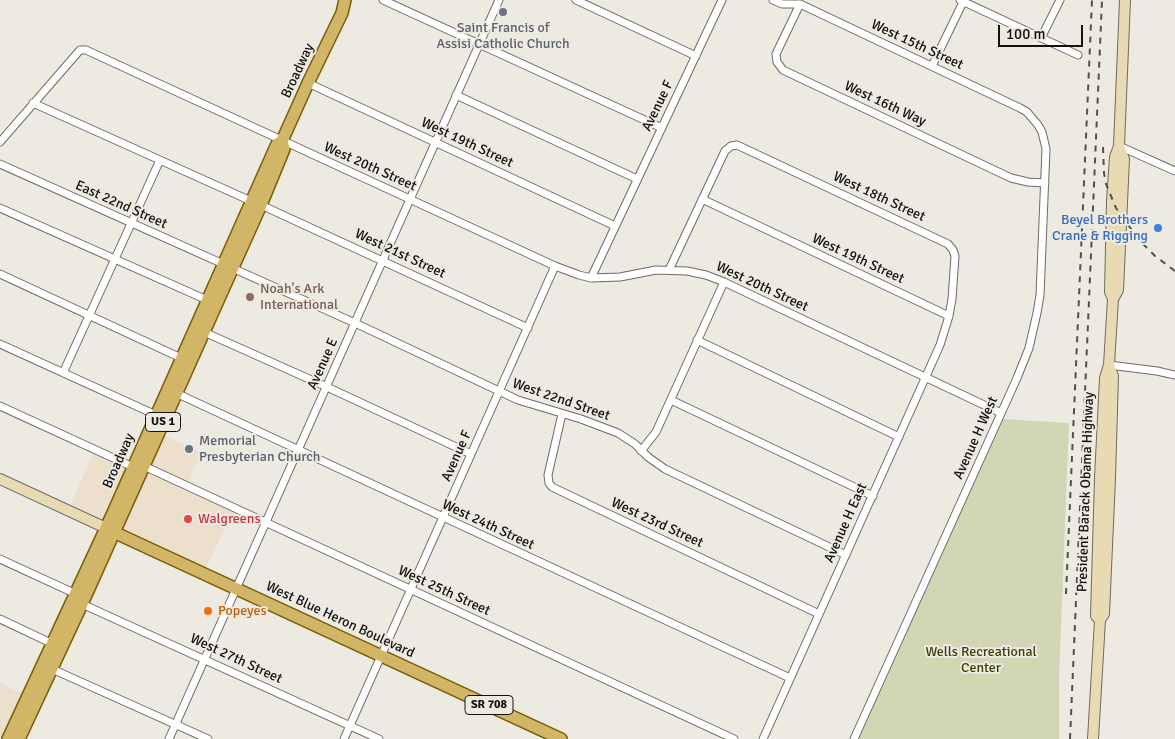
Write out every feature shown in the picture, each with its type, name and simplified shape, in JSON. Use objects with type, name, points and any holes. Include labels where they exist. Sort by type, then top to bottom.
[{"type":"main road","name":"Broadway","points":[[19,739],[52,669],[79,599],[139,466],[204,332],[228,267],[256,203],[284,149],[282,142],[342,13],[345,0]]},
{"type":"main road","name":"Broadway","points":[[342,13],[352,0]]},
{"type":"main road","name":"President Barack Obama Highway","points":[[1093,739],[1100,620],[1096,616],[1097,553],[1105,378],[1109,365],[1113,298],[1118,290],[1124,159],[1120,146],[1126,0]]},
{"type":"main road","name":"Broadway","points":[[139,466],[156,415],[181,358],[207,300],[228,267]]},
{"type":"main road","points":[[0,479],[110,530]]},
{"type":"main road","name":"West Blue Heron Boulevard","points":[[110,530],[561,739]]},
{"type":"main road","name":"Broadway","points":[[8,739],[53,644],[79,599]]},
{"type":"main road","points":[[38,697],[38,689],[55,653],[53,644]]},
{"type":"street","points":[[383,0],[662,128]]},
{"type":"street","name":"Avenue E","points":[[170,739],[499,0]]},
{"type":"street","points":[[576,0],[696,56]]},
{"type":"street","name":"Avenue F","points":[[591,278],[722,0]]},
{"type":"street","name":"West 15th Street","points":[[773,0],[782,4],[800,4],[1020,108],[1033,118],[1041,130]]},
{"type":"street","points":[[1041,38],[1060,0]]},
{"type":"street","points":[[932,66],[963,1],[1078,55]]},
{"type":"street","name":"West 16th Way","points":[[800,4],[776,54],[777,62],[783,70],[1011,178],[1045,183]]},
{"type":"street","name":"West 20th Street","points":[[33,104],[80,50],[86,50],[282,142],[556,266],[591,278],[608,278],[650,271],[697,272],[724,282],[1001,413]]},
{"type":"street","name":"West 19th Street","points":[[308,83],[615,226]]},
{"type":"street","points":[[456,95],[638,179]]},
{"type":"street","points":[[0,142],[33,104]]},
{"type":"street","name":"West 21st Street","points":[[33,104],[383,260],[528,328]]},
{"type":"street","name":"Avenue H West","points":[[854,739],[1023,365],[1034,331],[1040,286],[1045,183],[1046,148],[1041,130]]},
{"type":"street","name":"West 18th Street","points":[[702,199],[725,151],[731,146],[741,146],[951,246],[954,264],[949,316]]},
{"type":"street","points":[[1120,146],[1175,171]]},
{"type":"street","points":[[63,373],[160,160]]},
{"type":"street","name":"East 22nd Street","points":[[0,164],[228,267]]},
{"type":"street","points":[[668,270],[702,199]]},
{"type":"street","name":"West 19th Street","points":[[702,199],[949,316]]},
{"type":"street","points":[[0,208],[207,300]]},
{"type":"street","name":"Avenue F","points":[[344,739],[556,266]]},
{"type":"street","name":"West 22nd Street","points":[[228,267],[355,323],[499,392],[536,407],[582,419],[618,434],[626,438],[665,469],[846,555]]},
{"type":"street","points":[[0,274],[181,358]]},
{"type":"street","points":[[641,451],[656,432],[724,282]]},
{"type":"street","name":"Avenue H East","points":[[763,739],[926,378],[940,345],[949,316]]},
{"type":"street","points":[[204,332],[472,454]]},
{"type":"street","points":[[697,340],[899,437]]},
{"type":"street","points":[[0,344],[156,415]]},
{"type":"street","points":[[1109,365],[1175,375]]},
{"type":"street","name":"West 24th Street","points":[[176,393],[790,678]]},
{"type":"street","points":[[671,400],[872,496]]},
{"type":"street","name":"West 25th Street","points":[[0,406],[267,522],[734,739]]},
{"type":"street","name":"West 23rd Street","points":[[562,414],[548,475],[549,483],[552,487],[819,614]]},
{"type":"street","name":"West 27th Street","points":[[0,559],[205,659],[379,739]]},
{"type":"street","points":[[0,619],[53,644]]},
{"type":"street","points":[[52,669],[208,739]]},
{"type":"shaded area","points":[[163,435],[201,453],[185,490],[233,511],[206,568],[71,505],[93,453],[145,475]]},
{"type":"shaded area","points":[[0,683],[23,694],[1,739],[0,739]]},
{"type":"green space","name":"Wells Recreational Center","points":[[1002,419],[1069,423],[1059,677],[1059,739],[859,739]]},
{"type":"railway","points":[[1066,594],[1092,0]]},
{"type":"railway","points":[[1070,739],[1102,0]]},
{"type":"railway","points":[[1103,147],[1106,184],[1116,208],[1139,240],[1155,256],[1175,271]]},
{"type":"place","name":"Saint Francis of Assisi Catholic Church","points":[[503,12]]},
{"type":"place","name":"Beyel Brothers Crane & Rigging","points":[[1158,228]]},
{"type":"place","name":"Noah's Ark International","points":[[250,297]]},
{"type":"place","name":"Memorial Presbyterian Church","points":[[189,449]]},
{"type":"place","name":"Walgreens","points":[[188,519]]},
{"type":"place","name":"Popeyes","points":[[208,611]]}]
